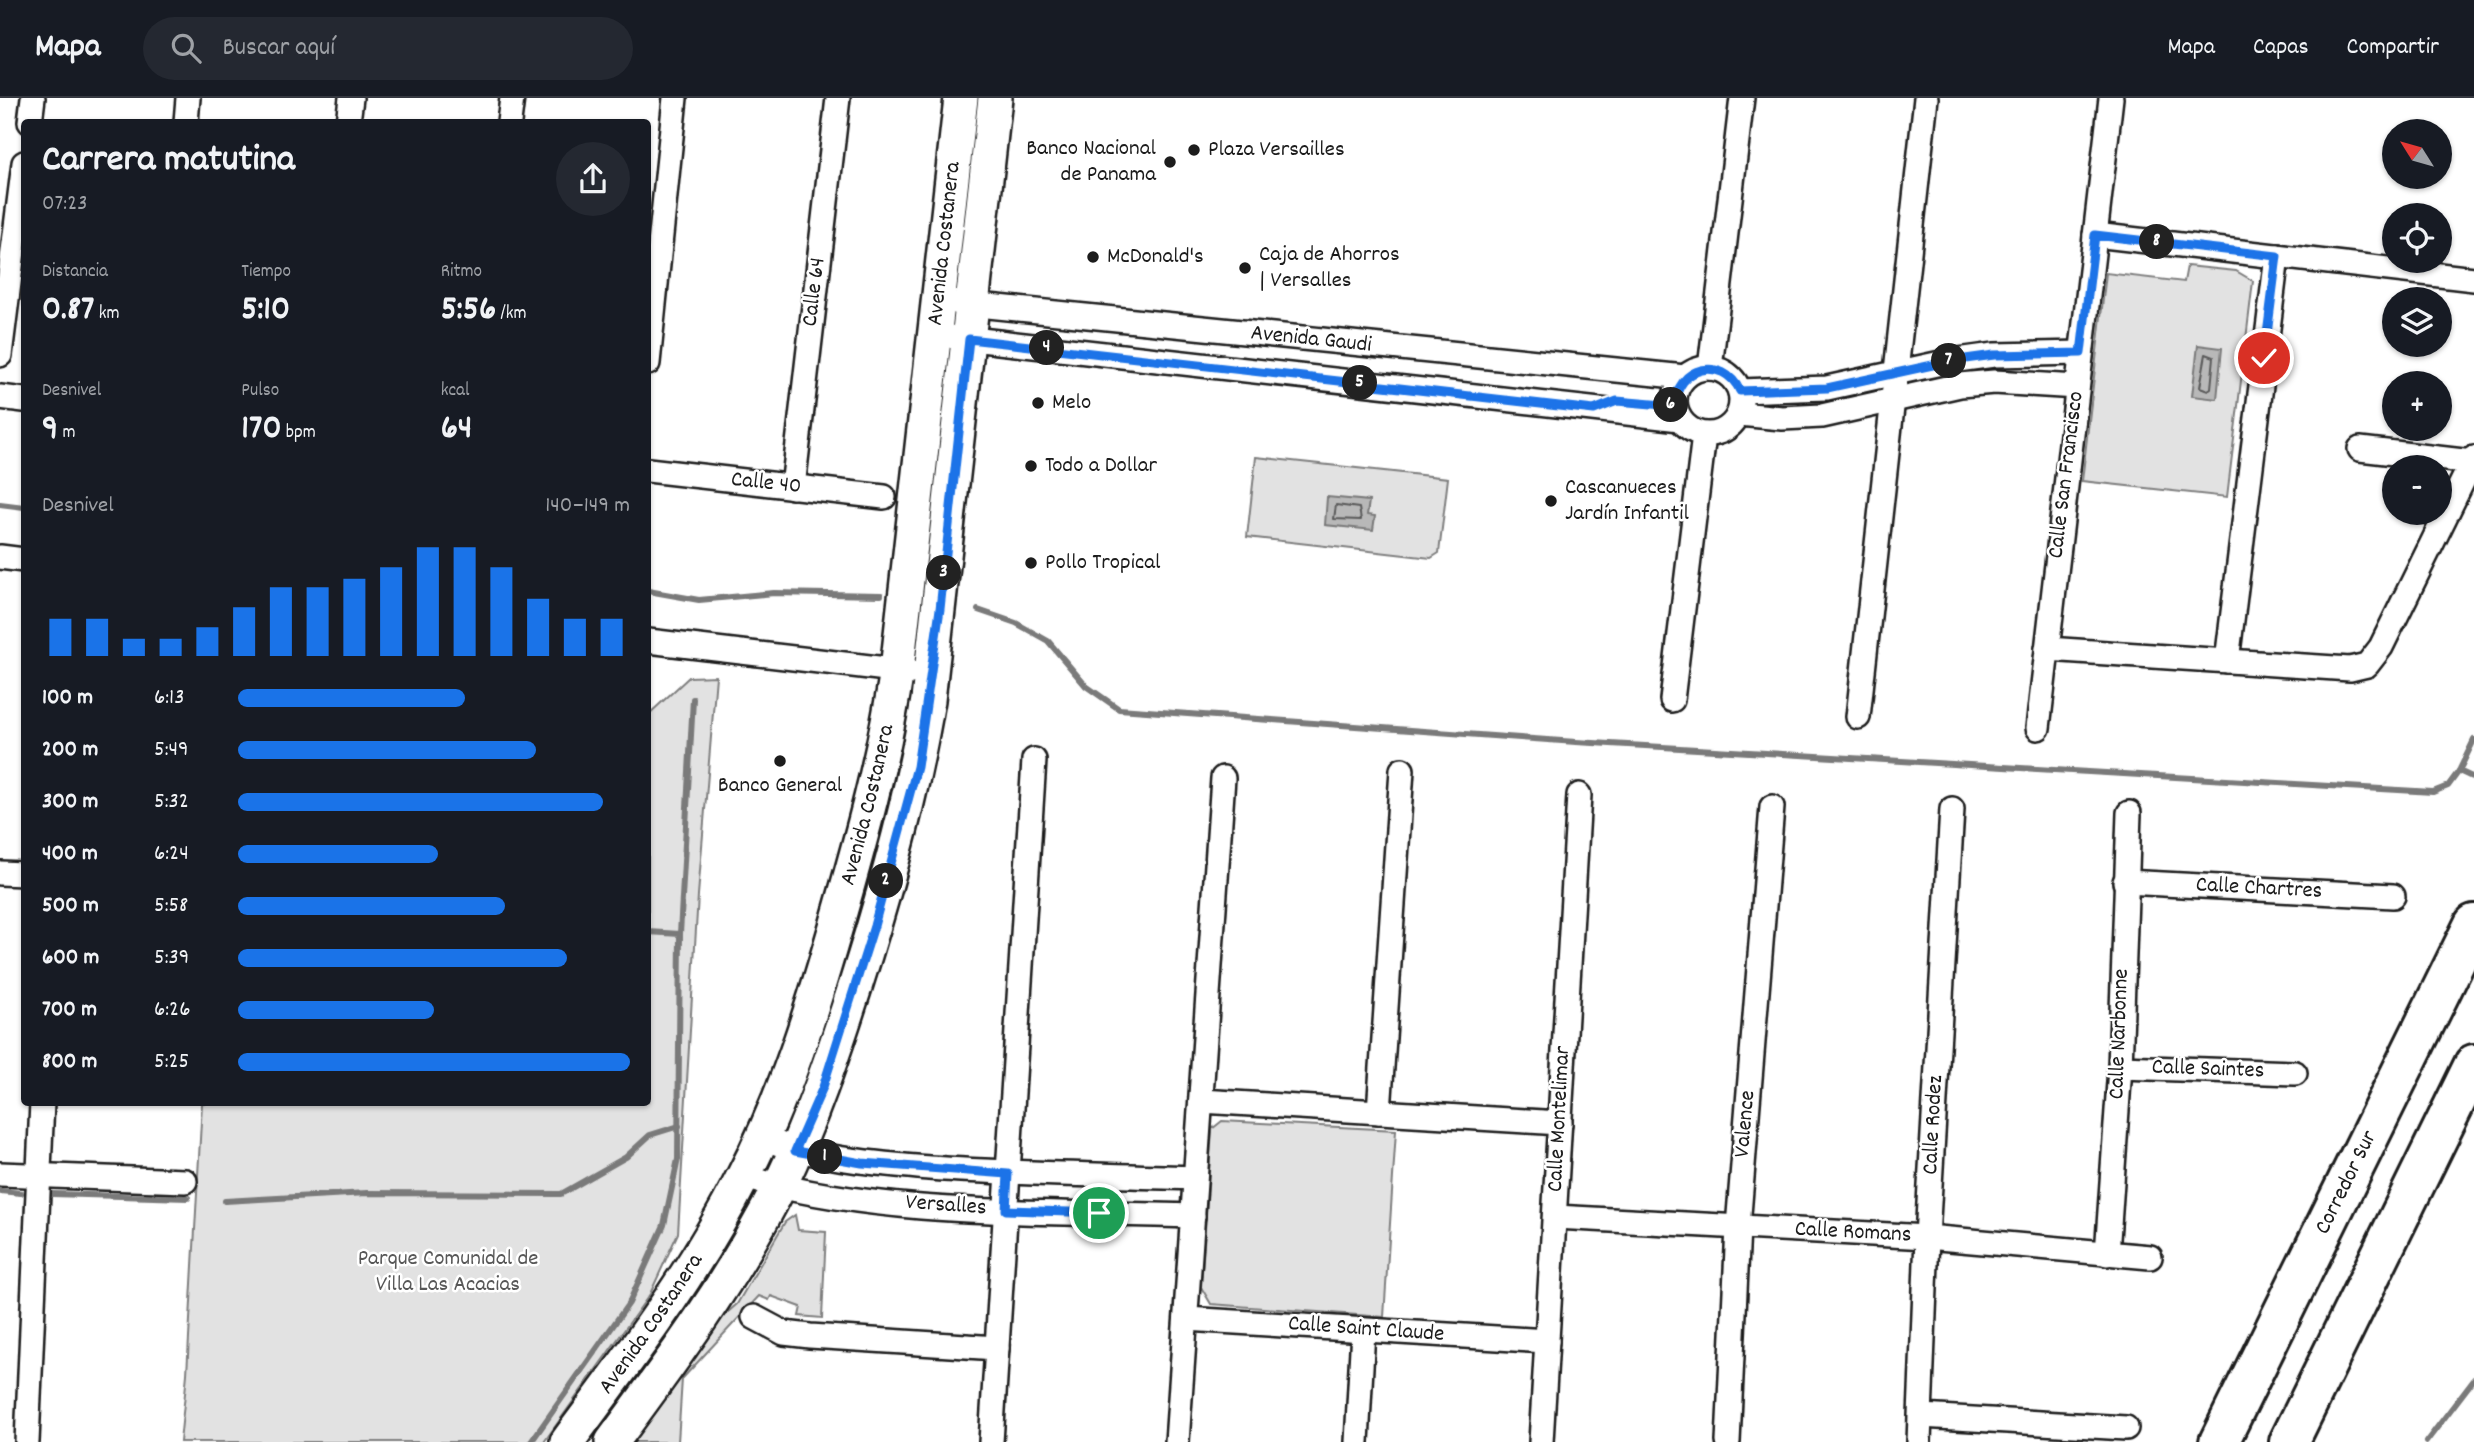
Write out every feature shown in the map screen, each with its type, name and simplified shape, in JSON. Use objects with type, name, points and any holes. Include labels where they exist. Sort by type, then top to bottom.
[{"type":"highway","name":"Corredor Sur","points":[[2219,1442],[2474,924]]},
{"type":"highway","points":[[2289,1442],[2474,1064]]},
{"type":"street","points":[[30,119],[33,98]]},
{"type":"street","points":[[186,119],[188,98]]},
{"type":"street","points":[[348,119],[351,98]]},
{"type":"street","points":[[509,119],[512,98]]},
{"type":"street","points":[[651,334],[675,98]]},
{"type":"street","name":"Calle 64","points":[[793,487],[838,98]]},
{"type":"street","name":"Avenida Costanera","points":[[567,1442],[685,1278],[744,1177],[812,1009],[885,747],[897,670],[961,98]]},
{"type":"street","name":"Avenida Costanera","points":[[612,1442],[718,1295],[779,1187],[823,1087],[874,926],[917,767],[932,673],[995,98]]},
{"type":"street","points":[[1710,368],[1742,98]]},
{"type":"street","points":[[1858,717],[1926,98]]},
{"type":"street","name":"Calle San Francisco","points":[[2038,728],[2111,98]]},
{"type":"street","points":[[0,355],[21,187]]},
{"type":"street","points":[[2095,235],[2474,279]]},
{"type":"street","points":[[2227,661],[2277,256]]},
{"type":"street","name":"Avenida Gaudi","points":[[938,301],[1685,377]]},
{"type":"street","name":"Avenida Gaudi","points":[[933,335],[1594,410],[1677,413]]},
{"type":"street","points":[[1378,347],[1382,386]]},
{"type":"street","points":[[1740,391],[1827,388],[1994,355],[2081,353]]},
{"type":"street","points":[[1480,397],[1486,358]]},
{"type":"street","points":[[1710,368],[1729,374],[1740,391],[1739,414],[1729,428],[1704,435],[1686,427],[1677,413],[1675,396],[1685,377],[1696,370],[1710,368]]},
{"type":"street","points":[[1739,414],[1782,418],[1822,416],[1937,388],[1994,382],[2077,387]]},
{"type":"street","points":[[0,397],[21,400]]},
{"type":"street","points":[[1672,700],[1704,435]]},
{"type":"street","points":[[2047,649],[2350,668],[2367,665],[2381,647],[2473,460],[2360,449]]},
{"type":"street","name":"Calle 40","points":[[651,470],[884,497]]},
{"type":"street","points":[[0,557],[21,560]]},
{"type":"street","points":[[651,641],[932,673]]},
{"type":"street","points":[[991,1442],[1034,760]]},
{"type":"street","points":[[1379,1112],[1402,770]]},
{"type":"street","points":[[1177,1442],[1223,778]]},
{"type":"street","name":"Calle Montelimar","points":[[1541,1442],[1579,795]]},
{"type":"street","name":"Valence","points":[[1728,1442],[1738,1227],[1772,807]]},
{"type":"street","name":"Calle Rodez","points":[[1920,1442],[1927,1237],[1952,809]]},
{"type":"street","name":"Calle Narbonne","points":[[2108,1254],[2120,1067],[2129,813]]},
{"type":"street","points":[[0,873],[21,874]]},
{"type":"street","name":"Calle Chartres","points":[[2125,882],[2393,896]]},
{"type":"street","name":"Calle Saintes","points":[[2120,1067],[2295,1073]]},
{"type":"street","points":[[1201,1101],[1560,1123]]},
{"type":"street","points":[[27,1442],[42,1106]]},
{"type":"street","name":"Versalles","points":[[762,1138],[795,1151],[862,1163],[1008,1174],[1195,1178]]},
{"type":"street","points":[[856,1200],[862,1163]]},
{"type":"street","points":[[0,1174],[185,1181]]},
{"type":"street","name":"Versalles","points":[[744,1177],[779,1187],[856,1200],[1006,1210],[1193,1216]]},
{"type":"street","name":"Calle Romans","points":[[1555,1217],[1927,1237],[2150,1256]]},
{"type":"street","points":[[754,1317],[784,1333],[797,1335],[997,1348]]},
{"type":"street","name":"Calle Saint Claude","points":[[1186,1319],[1547,1341]]},
{"type":"street","points":[[1357,1442],[1363,1330]]},
{"type":"street","points":[[1921,1416],[2126,1427]]},
{"type":"green space","points":[[2187,266],[2236,271],[2253,281],[2227,497],[2082,481],[2106,273],[2184,282]]},
{"type":"green space","points":[[1256,457],[1448,478],[1439,553],[1431,558],[1247,537]]},
{"type":"green space","name":"Parque Comunidal de Villa Las Acacias","points":[[716,676],[698,895],[678,1233],[650,1294],[544,1442],[180,1442],[187,1374],[202,1106],[651,1106],[651,712],[689,677]]},
{"type":"green space","points":[[900,742],[908,747],[844,980],[793,1121],[788,1118]]},
{"type":"green space","points":[[1222,1121],[1396,1130],[1384,1317],[1211,1304],[1201,1287],[1212,1129]]},
{"type":"green space","points":[[795,1215],[798,1230],[826,1232],[822,1318],[799,1316],[801,1307],[771,1296],[769,1300],[759,1296],[682,1379],[678,1442],[627,1442],[710,1328],[737,1304],[785,1222]]},
{"type":"water","points":[[2198,345],[2222,348],[2217,399],[2192,396]]},
{"type":"water","points":[[1327,497],[1369,501],[1367,515],[1375,516],[1373,530],[1325,525]]},
{"type":"waterway","points":[[0,504],[21,507]]},
{"type":"waterway","points":[[651,592],[699,600],[774,593],[881,595]]},
{"type":"waterway","points":[[978,610],[1016,623],[1048,641],[1086,686],[1119,709],[1576,742],[2433,792],[2448,786],[2459,771],[2474,778]]},
{"type":"waterway","points":[[531,1442],[629,1303],[664,1225],[678,1159],[680,934],[693,699]]},
{"type":"waterway","points":[[2459,771],[2474,740]]},
{"type":"waterway","points":[[651,932],[680,934]]},
{"type":"waterway","points":[[225,1201],[367,1193],[561,1194],[626,1157],[650,1135],[679,1126]]},
{"type":"waterway","points":[[0,1191],[21,1193]]},
{"type":"waterway","points":[[52,1194],[188,1198]]},
{"type":"waterway","points":[[2426,1442],[2474,1379]]},
{"type":"place","name":"Plaza Versailles","points":[[1194,150]]},
{"type":"place","name":"Banco Nacional de Panama","points":[[1170,162]]},
{"type":"place","name":"McDonald's","points":[[1093,257]]},
{"type":"place","name":"Caja de Ahorros | Versalles","points":[[1245,268]]},
{"type":"place","name":"Melo","points":[[1038,403]]},
{"type":"place","name":"Todo a Dollar","points":[[1031,466]]},
{"type":"place","name":"Cascanueces Jardín Infantil","points":[[1551,501]]},
{"type":"place","name":"Pollo Tropical","points":[[1031,563]]},
{"type":"place","name":"Banco General","points":[[780,761]]},
{"type":"route","points":[[1099,1213],[1006,1210],[1008,1174],[862,1163],[795,1151],[823,1087],[874,926],[917,767],[940,609],[969,339],[1594,410],[1617,401],[1675,406],[1675,396],[1685,377],[1703,368],[1729,374],[1740,391],[1796,391],[1827,388],[1951,361],[1994,355],[2081,353],[2095,235],[2277,256],[2264,358]]}]
